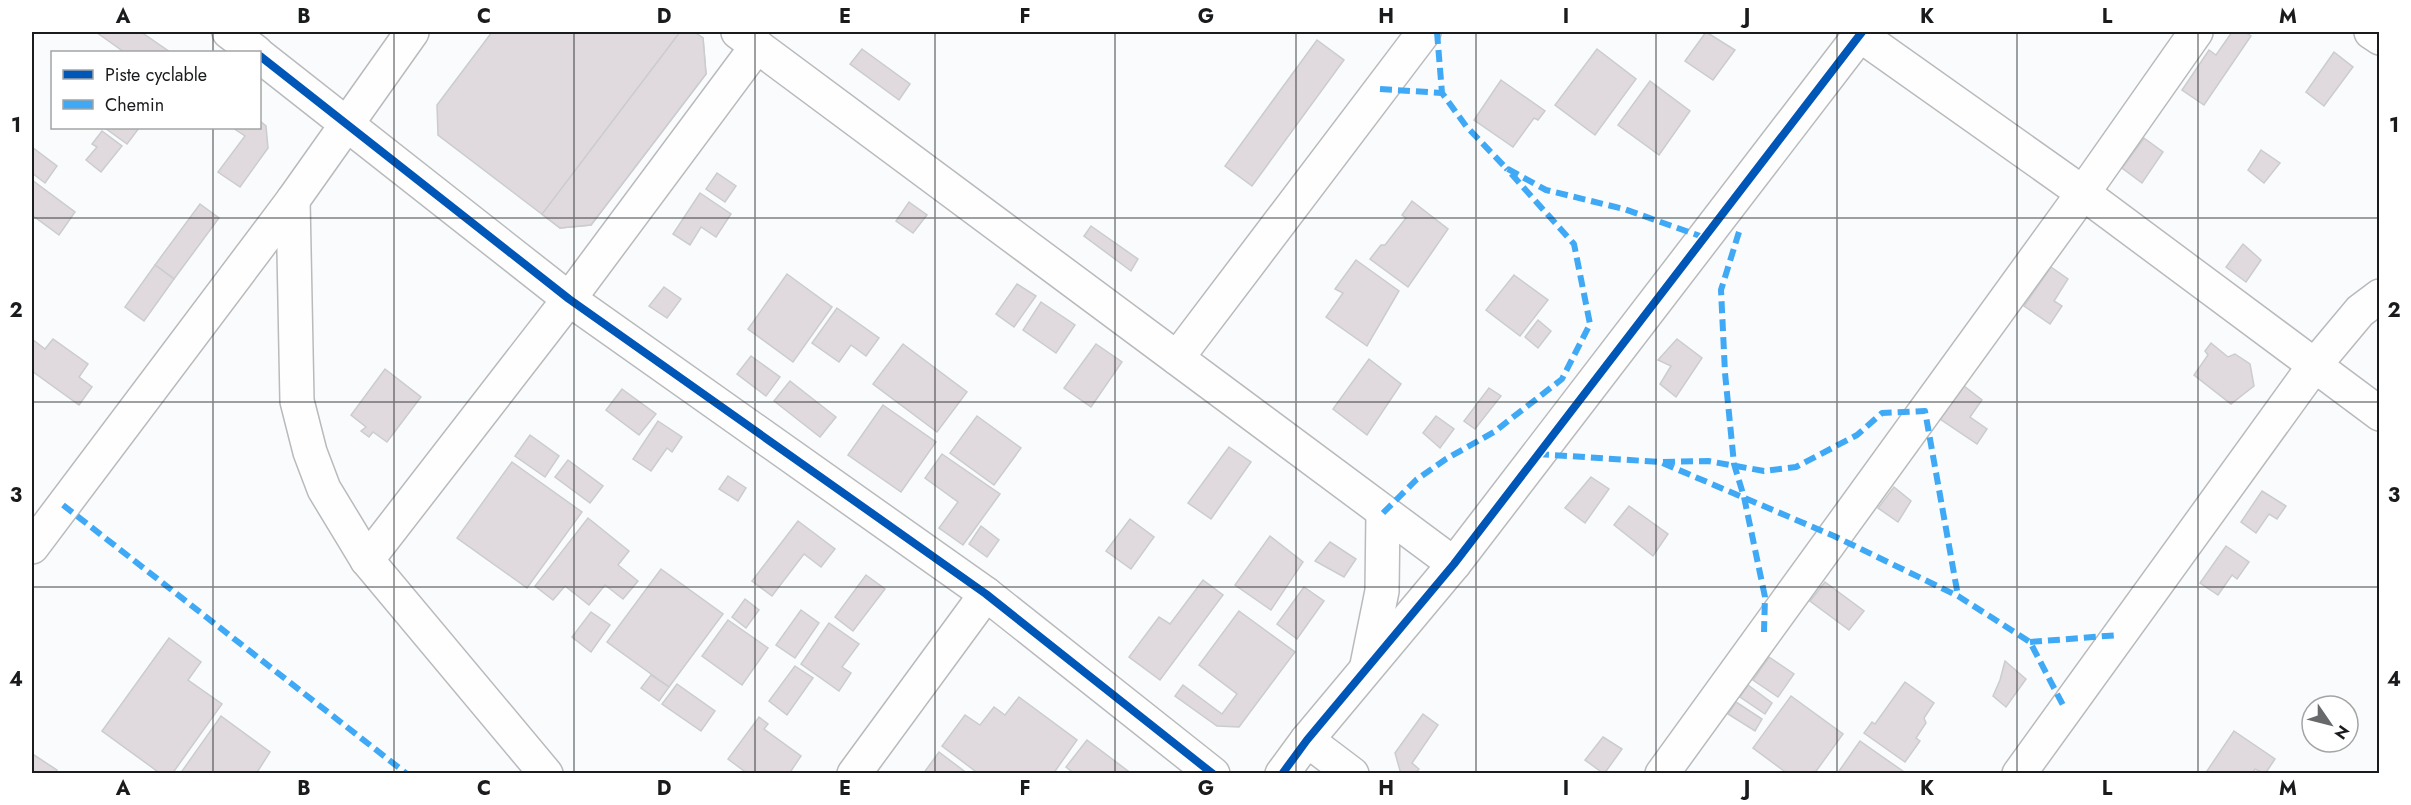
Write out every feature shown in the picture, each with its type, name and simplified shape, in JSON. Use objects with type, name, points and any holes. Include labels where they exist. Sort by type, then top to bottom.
[{"type":"street","points":[[229,32],[255,51]]},
{"type":"street","points":[[32,547],[293,200],[412,32]]},
{"type":"street","points":[[1177,358],[1424,32]]},
{"type":"street","points":[[1662,774],[2083,193],[2196,32]]},
{"type":"street","points":[[2372,32],[2379,38]]},
{"type":"street","points":[[1282,774],[1307,740],[1454,564],[1702,237],[1861,33],[2083,193],[2379,414]]},
{"type":"street","points":[[367,560],[570,299],[747,39],[1454,564]]},
{"type":"street","points":[[261,57],[570,299],[986,594],[1213,774]]},
{"type":"street","points":[[293,200],[297,401],[310,452],[324,489],[367,560],[546,774]]},
{"type":"street","points":[[2019,774],[2314,366],[2360,311],[2379,296]]},
{"type":"street","points":[[1367,668],[1382,591],[1383,513]]},
{"type":"street","points":[[855,774],[986,594]]},
{"type":"street","points":[[1307,740],[1352,774]]},
{"type":"building","points":[[96,32],[141,32],[169,51],[123,51]]},
{"type":"building","points":[[492,32],[694,32],[703,38],[706,74],[591,225],[560,228],[438,135],[437,105]]},
{"type":"building","points":[[680,32],[694,32],[703,38],[706,74],[591,225],[560,228],[542,214]]},
{"type":"building","points":[[1706,32],[1735,50],[1713,80],[1685,61]]},
{"type":"building","points":[[2232,32],[2245,32],[2251,36],[2204,105],[2182,90],[2209,50],[2216,55]]},
{"type":"building","points":[[1317,40],[1344,60],[1252,186],[1225,166]]},
{"type":"building","points":[[862,49],[910,84],[899,100],[850,64]]},
{"type":"building","points":[[1597,49],[1636,79],[1595,135],[1555,105]]},
{"type":"building","points":[[2334,52],[2353,67],[2324,106],[2306,92]]},
{"type":"building","points":[[1501,80],[1545,111],[1538,120],[1534,118],[1513,147],[1474,120]]},
{"type":"building","points":[[1650,81],[1690,111],[1659,155],[1618,125]]},
{"type":"building","points":[[261,122],[266,126],[268,148],[240,187],[218,172],[245,136],[234,129],[261,129]]},
{"type":"building","points":[[106,129],[138,129],[127,144]]},
{"type":"building","points":[[102,131],[122,146],[101,172],[86,160],[97,147],[92,144]]},
{"type":"building","points":[[2144,138],[2163,152],[2142,183],[2122,168]]},
{"type":"building","points":[[32,147],[57,166],[45,183],[32,173]]},
{"type":"building","points":[[2261,150],[2280,163],[2264,183],[2248,170]]},
{"type":"building","points":[[717,173],[736,186],[725,202],[706,189]]},
{"type":"building","points":[[32,180],[75,212],[59,235],[32,215]]},
{"type":"building","points":[[700,193],[731,214],[716,237],[701,227],[690,245],[673,234]]},
{"type":"building","points":[[1412,201],[1448,229],[1408,287],[1370,259],[1381,245],[1385,245],[1406,218],[1402,215]]},
{"type":"building","points":[[909,202],[927,215],[913,233],[896,221]]},
{"type":"building","points":[[200,204],[219,218],[174,279],[155,265]]},
{"type":"building","points":[[1091,226],[1138,259],[1131,271],[1084,236]]},
{"type":"building","points":[[2243,244],[2261,260],[2246,282],[2226,267]]},
{"type":"building","points":[[1356,260],[1399,291],[1367,346],[1326,317],[1343,293],[1335,289]]},
{"type":"building","points":[[155,265],[174,279],[144,321],[125,307]]},
{"type":"building","points":[[2051,267],[2068,279],[2054,301],[2062,306],[2050,324],[2024,306]]},
{"type":"building","points":[[787,274],[832,307],[793,362],[748,329]]},
{"type":"building","points":[[1514,275],[1548,300],[1520,336],[1486,310]]},
{"type":"building","points":[[1017,284],[1036,296],[1014,327],[996,314]]},
{"type":"building","points":[[664,287],[681,299],[667,318],[649,306]]},
{"type":"building","points":[[1041,302],[1075,325],[1056,353],[1023,330]]},
{"type":"building","points":[[837,308],[879,338],[866,356],[851,345],[839,362],[812,343]]},
{"type":"building","points":[[1538,320],[1551,331],[1538,348],[1525,337]]},
{"type":"building","points":[[32,339],[45,349],[53,339],[88,364],[79,377],[92,387],[79,405],[32,371]]},
{"type":"building","points":[[1677,339],[1702,358],[1676,397],[1660,384],[1671,366],[1658,360]]},
{"type":"building","points":[[2211,343],[2228,357],[2235,354],[2250,364],[2254,386],[2231,404],[2194,375],[2208,355],[2205,351]]},
{"type":"building","points":[[903,344],[967,392],[937,432],[873,384]]},
{"type":"building","points":[[1096,344],[1122,362],[1091,407],[1064,388]]},
{"type":"building","points":[[751,356],[780,377],[766,396],[737,374]]},
{"type":"building","points":[[1369,359],[1401,384],[1367,435],[1333,409]]},
{"type":"building","points":[[385,369],[421,397],[387,442],[373,432],[369,437],[361,431],[366,427],[351,415]]},
{"type":"building","points":[[790,381],[836,417],[820,437],[774,401]]},
{"type":"building","points":[[1964,386],[1982,400],[1970,417],[1987,429],[1977,444],[1940,419]]},
{"type":"building","points":[[1489,388],[1501,396],[1475,429],[1464,421]]},
{"type":"building","points":[[622,389],[656,414],[639,435],[606,410]]},
{"type":"building","points":[[883,405],[936,442],[901,492],[848,455]]},
{"type":"building","points":[[977,416],[1021,448],[994,485],[950,453]]},
{"type":"building","points":[[1436,416],[1454,429],[1440,448],[1423,433]]},
{"type":"building","points":[[658,421],[682,437],[672,452],[667,448],[651,471],[633,459]]},
{"type":"building","points":[[530,435],[559,456],[545,477],[515,456]]},
{"type":"building","points":[[1229,447],[1251,462],[1211,519],[1188,503]]},
{"type":"building","points":[[942,454],[1000,494],[963,545],[939,528],[958,502],[925,478]]},
{"type":"building","points":[[568,460],[603,486],[590,503],[555,477]]},
{"type":"building","points":[[512,462],[582,512],[527,588],[457,538]]},
{"type":"building","points":[[728,476],[746,488],[738,501],[719,489]]},
{"type":"building","points":[[1591,477],[1609,489],[1585,523],[1565,508]]},
{"type":"building","points":[[1894,487],[1911,501],[1898,522],[1878,508]]},
{"type":"building","points":[[2262,491],[2286,506],[2277,519],[2269,514],[2256,533],[2241,522]]},
{"type":"building","points":[[1629,506],[1668,534],[1653,556],[1614,525]]},
{"type":"building","points":[[588,518],[629,551],[618,565],[638,581],[623,599],[605,585],[589,605],[565,586],[553,600],[535,586]]},
{"type":"building","points":[[1130,519],[1154,537],[1131,569],[1106,551]]},
{"type":"building","points":[[798,521],[835,549],[821,567],[804,554],[772,596],[752,581]]},
{"type":"building","points":[[981,526],[999,540],[987,557],[969,544]]},
{"type":"building","points":[[1270,536],[1303,562],[1271,610],[1235,585]]},
{"type":"building","points":[[1330,542],[1356,559],[1344,577],[1315,561]]},
{"type":"building","points":[[2226,546],[2249,562],[2237,579],[2232,575],[2218,595],[2200,583]]},
{"type":"building","points":[[661,569],[723,614],[669,687],[607,642]]},
{"type":"building","points":[[866,575],[885,589],[853,631],[835,617]]},
{"type":"building","points":[[1203,580],[1223,595],[1160,680],[1129,657],[1159,617],[1170,624]]},
{"type":"building","points":[[1825,582],[1864,611],[1849,630],[1810,601]]},
{"type":"building","points":[[1304,587],[1324,601],[1297,639],[1277,624]]},
{"type":"building","points":[[745,599],[759,610],[746,628],[732,617]]},
{"type":"building","points":[[801,610],[819,623],[795,658],[776,645]]},
{"type":"building","points":[[1239,611],[1295,652],[1239,727],[1217,726],[1175,696],[1183,685],[1222,714],[1237,694],[1199,665]]},
{"type":"building","points":[[591,612],[610,625],[591,652],[572,637]]},
{"type":"building","points":[[728,620],[768,648],[742,685],[702,656]]},
{"type":"building","points":[[829,623],[859,644],[842,667],[851,673],[839,691],[801,664]]},
{"type":"building","points":[[169,638],[201,662],[188,680],[222,704],[172,774],[161,774],[102,731]]},
{"type":"building","points":[[1769,657],[1794,674],[1778,697],[1753,680]]},
{"type":"building","points":[[2005,661],[2026,679],[2006,707],[1993,696]]},
{"type":"building","points":[[795,666],[813,678],[787,715],[769,701]]},
{"type":"building","points":[[651,675],[669,687],[659,701],[641,688]]},
{"type":"building","points":[[1905,682],[1934,703],[1924,718],[1926,723],[1916,738],[1920,741],[1905,762],[1864,733],[1872,722],[1875,724]]},
{"type":"building","points":[[677,684],[715,711],[701,731],[662,704]]},
{"type":"building","points":[[1748,685],[1772,703],[1765,714],[1740,697]]},
{"type":"building","points":[[1791,696],[1843,734],[1814,774],[1788,774],[1753,748]]},
{"type":"building","points":[[1019,697],[1077,740],[1053,774],[979,774],[942,746],[965,715],[980,725],[994,707],[1005,715]]},
{"type":"building","points":[[1736,702],[1762,719],[1755,731],[1728,714]]},
{"type":"building","points":[[1423,714],[1438,725],[1412,763],[1419,769],[1415,774],[1401,774],[1395,753]]},
{"type":"building","points":[[221,716],[270,752],[256,774],[180,774]]},
{"type":"building","points":[[759,717],[768,724],[764,729],[801,756],[789,774],[748,774],[728,759]]},
{"type":"building","points":[[2234,731],[2275,759],[2265,774],[2255,769],[2252,774],[2205,774]]},
{"type":"building","points":[[1603,737],[1622,749],[1604,774],[1585,760]]},
{"type":"building","points":[[1087,740],[1132,774],[1075,774],[1066,767]]},
{"type":"building","points":[[1860,741],[1907,774],[1837,774]]},
{"type":"building","points":[[939,752],[968,774],[923,774]]},
{"type":"building","points":[[34,755],[57,770],[55,774],[32,774]]},
{"type":"marked path","points":[[1437,32],[1442,93],[1466,126],[1506,168],[1546,190],[1624,209],[1703,237]]},
{"type":"marked path","points":[[1380,89],[1442,93]]},
{"type":"marked path","points":[[1383,513],[1416,480],[1446,459],[1494,432],[1562,379],[1590,324],[1574,244],[1506,168]]},
{"type":"marked path","points":[[1739,232],[1721,290],[1725,373],[1734,464],[1744,497],[1765,597],[1764,632]]},
{"type":"marked path","points":[[1663,462],[1708,461],[1764,471],[1796,467],[1857,435],[1882,413],[1925,411],[1958,596]]},
{"type":"marked path","points":[[1537,454],[1660,462],[1834,536],[1958,596],[2030,642],[2065,709]]},
{"type":"marked path","points":[[63,505],[407,774]]},
{"type":"marked path","points":[[2030,642],[2119,635]]},
{"type":"cycle path","points":[[1282,774],[1307,740],[1454,564],[1862,32]]},
{"type":"cycle path","points":[[261,57],[569,299],[986,594],[1213,774]]}]
